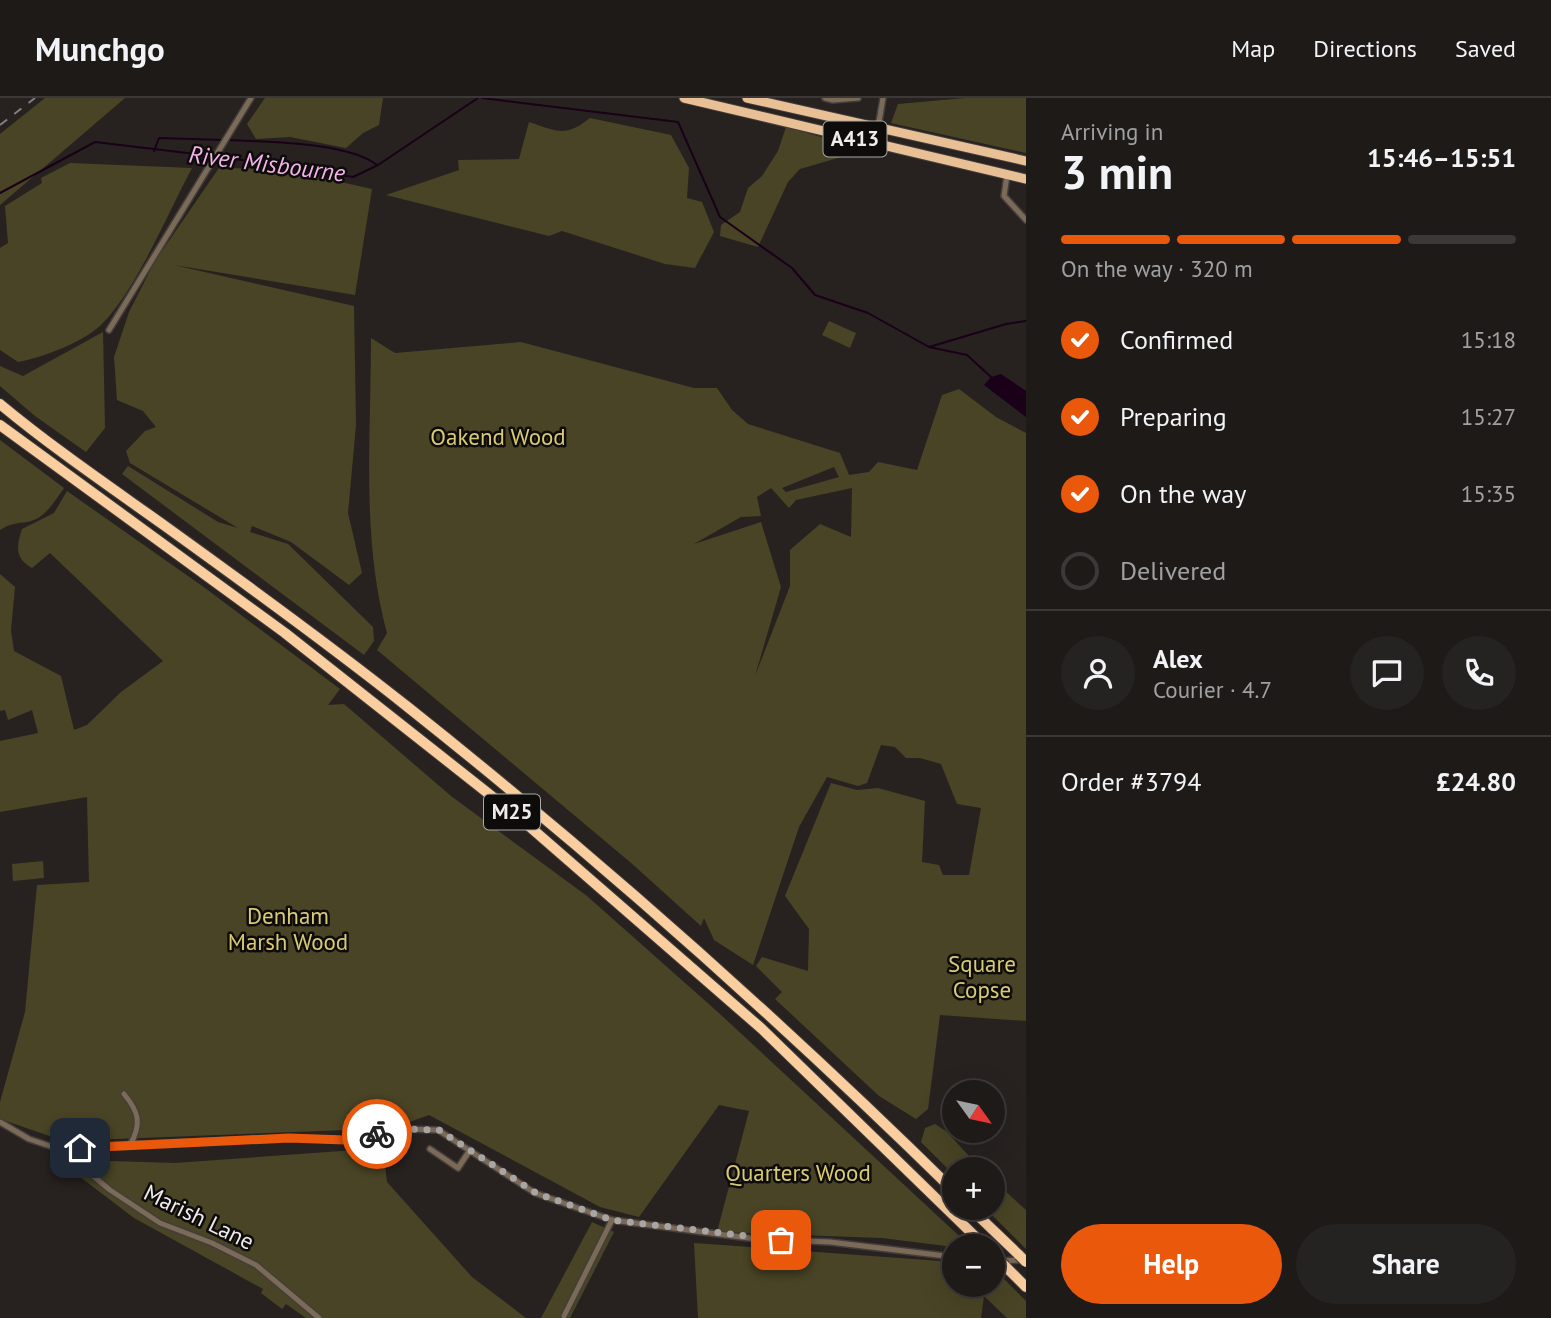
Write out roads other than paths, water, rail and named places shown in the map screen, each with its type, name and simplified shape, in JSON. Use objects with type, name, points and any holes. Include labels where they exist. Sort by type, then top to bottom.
[{"type":"highway","name":"A413","points":[[684,98],[1026,179]]},
{"type":"highway","name":"A413","points":[[747,98],[1026,161]]},
{"type":"highway","name":"M25","points":[[0,404],[312,634],[409,708],[530,807],[756,1003],[942,1180]]},
{"type":"highway","name":"M25","points":[[0,425],[285,633],[522,820],[762,1029],[973,1234]]},
{"type":"highway","points":[[983,1220],[1024,1259]]},
{"type":"highway","points":[[1005,1266],[1026,1287]]},
{"type":"street","points":[[109,330],[251,98]]},
{"type":"street","points":[[825,98],[858,98]]},
{"type":"street","points":[[877,128],[883,98]]},
{"type":"street","points":[[1007,175],[1004,196],[1026,220]]},
{"type":"street","points":[[124,1094],[136,1109],[139,1120],[130,1145]]},
{"type":"street","points":[[0,1122],[29,1139],[62,1150],[289,1138],[345,1140],[405,1129],[439,1130],[536,1193],[612,1220],[756,1238],[830,1242],[942,1256]]},
{"type":"street","points":[[430,1149],[457,1168],[470,1150]]},
{"type":"street","name":"Marish Lane","points":[[62,1150],[110,1190],[160,1223],[212,1243],[256,1265],[319,1318]]},
{"type":"street","points":[[564,1315],[612,1220]]},
{"type":"street","points":[[1005,1258],[1024,1259]]},
{"type":"waterway","name":"River Misbourne","points":[[0,193],[95,142],[229,158],[353,177],[378,165],[478,98]]},
{"type":"waterway","name":"River Misbourne","points":[[482,98],[678,122],[720,217],[792,268],[815,295],[868,313],[929,347],[967,355],[991,377]]},
{"type":"waterway","name":"River Misbourne","points":[[154,151],[159,138],[224,140]]},
{"type":"waterway","name":"River Misbourne","points":[[229,140],[327,148],[364,157],[377,165]]},
{"type":"waterway","points":[[929,347],[1006,324],[1026,321]]},
{"type":"railway","points":[[0,125],[35,98]]},
{"type":"park label","name":"Oakend Wood","points":[[498,437]]},
{"type":"park label","name":"Denham Marsh Wood","points":[[288,929]]},
{"type":"park label","name":"Square Copse","points":[[982,977]]},
{"type":"park label","name":"Quarters Wood","points":[[798,1173]]}]
